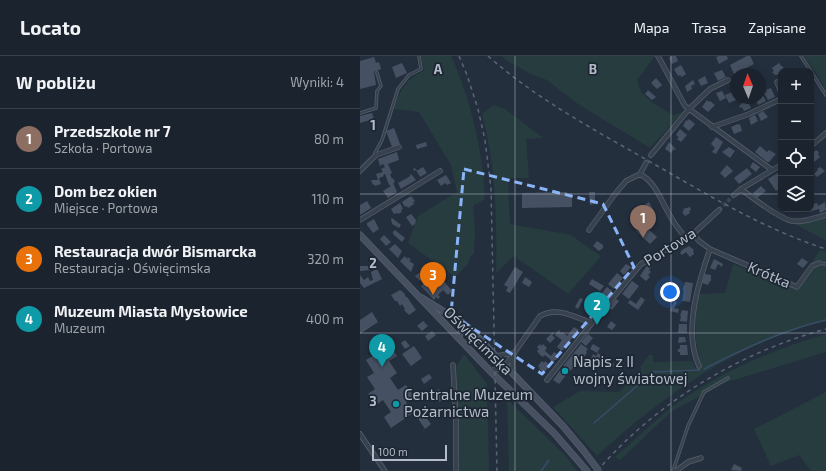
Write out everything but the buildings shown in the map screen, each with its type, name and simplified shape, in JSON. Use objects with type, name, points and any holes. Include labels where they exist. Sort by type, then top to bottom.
[{"type":"main road","name":"Oświęcimska","points":[[360,235],[490,371],[554,433],[587,471]]},
{"type":"main road","name":"Oświęcimska","points":[[419,296],[470,329],[583,450],[600,471]]},
{"type":"main road","points":[[458,338],[462,331],[470,329]]},
{"type":"street","points":[[658,56],[685,106],[772,170]]},
{"type":"street","points":[[651,155],[689,109],[710,89],[728,80]]},
{"type":"street","points":[[712,126],[749,114],[778,100]]},
{"type":"street","points":[[814,143],[826,133]]},
{"type":"street","points":[[360,171],[376,155],[399,147]]},
{"type":"street","points":[[589,230],[601,212],[626,181],[640,174],[646,163]]},
{"type":"street","points":[[734,195],[741,189],[778,167]]},
{"type":"street","points":[[360,220],[440,171]]},
{"type":"street","points":[[640,174],[647,177],[654,186],[679,230],[686,238]]},
{"type":"street","points":[[741,189],[771,210],[792,221],[806,221],[826,215]]},
{"type":"street","name":"Portowa","points":[[548,380],[592,323],[641,264],[693,234],[719,210]]},
{"type":"street","points":[[693,234],[699,241],[710,249],[697,292],[692,326],[694,356],[699,366]]},
{"type":"street","name":"Krótka","points":[[710,249],[797,287],[812,266],[819,263]]},
{"type":"street","points":[[490,371],[505,366],[540,316],[548,312],[557,311],[592,323]]},
{"type":"street","points":[[496,356],[514,353]]},
{"type":"street","points":[[513,375],[512,362],[514,353]]},
{"type":"street","points":[[453,365],[456,420],[456,471]]},
{"type":"street","points":[[360,434],[385,471]]},
{"type":"street","points":[[674,471],[688,462],[701,458]]},
{"type":"lane","points":[[376,155],[375,153],[382,140],[398,89],[409,76],[420,69],[419,56]]},
{"type":"lane","points":[[801,56],[826,95]]},
{"type":"lane","points":[[360,113],[376,108],[377,91],[381,86],[377,73]]},
{"type":"lane","points":[[819,263],[826,264]]},
{"type":"lane","points":[[674,471],[688,426],[704,392],[728,378]]},
{"type":"highlighted area","points":[[464,169],[603,204],[634,267],[542,374],[451,314]]},
{"type":"green space","points":[[421,56],[451,56],[470,108],[482,163],[485,199],[473,206],[475,232],[474,253],[470,257],[468,264],[455,277],[408,243],[418,216],[457,192],[451,165],[419,112],[394,109],[404,86],[413,77],[424,71]]},
{"type":"green space","points":[[502,56],[655,56],[637,80],[641,92],[653,103],[673,115],[683,112],[650,148],[578,104],[547,80],[533,75],[507,61]]},
{"type":"green space","points":[[803,56],[826,56],[826,90],[814,68],[812,68]]},
{"type":"green space","points":[[494,105],[505,109],[543,138],[526,139],[529,178],[512,178],[508,180],[510,224],[571,235],[601,256],[568,294],[514,256],[496,273],[495,193],[487,133],[482,114]]},
{"type":"green space","points":[[826,218],[826,241],[793,223],[797,223]]},
{"type":"green space","points":[[820,250],[826,252],[826,321],[794,330],[762,343],[732,357],[703,374],[675,392],[597,456],[553,407],[580,391],[619,392],[642,369],[640,367],[649,355],[653,355],[653,362],[693,361],[695,368],[701,368],[696,341],[695,319],[698,294],[725,293],[733,264],[799,290],[797,284]]},
{"type":"green space","points":[[826,334],[826,352],[727,382],[672,411],[620,460],[615,457],[680,401],[714,380],[732,370],[788,346]]},
{"type":"green space","points":[[464,354],[487,384],[489,471],[459,471],[456,367]]},
{"type":"green space","points":[[826,392],[826,471],[811,471],[799,455],[771,466],[754,429]]},
{"type":"green space","points":[[507,399],[564,454],[577,471],[509,471]]},
{"type":"waterway","points":[[704,369],[733,354],[764,341],[794,329],[826,320]]},
{"type":"waterway","points":[[594,423],[653,372],[700,370]]},
{"type":"waterway","points":[[541,471],[549,460]]},
{"type":"tunnel","points":[[646,163],[651,155]]},
{"type":"tunnel","points":[[719,210],[734,195]]},
{"type":"railway","points":[[459,56],[478,109],[485,140],[491,189],[497,471]]},
{"type":"railway","points":[[488,56],[525,86],[606,137],[757,221],[803,241],[826,249]]},
{"type":"railway","points":[[597,471],[620,446],[646,423],[701,383],[731,366],[762,352],[793,339],[826,329]]},
{"type":"place","name":"Przedszkole nr 7","points":[[643,238]]},
{"type":"place","name":"Restauracja dwór Bismarcka","points":[[433,295]]},
{"type":"place","name":"Dom bez okien","points":[[597,325]]},
{"type":"place","name":"Muzeum Miasta Mysłowice","points":[[382,367]]},
{"type":"place","name":"Napis z II wojny światowej","points":[[565,371]]},
{"type":"place","name":"Centralne Muzeum Pożarnictwa","points":[[396,404]]}]
